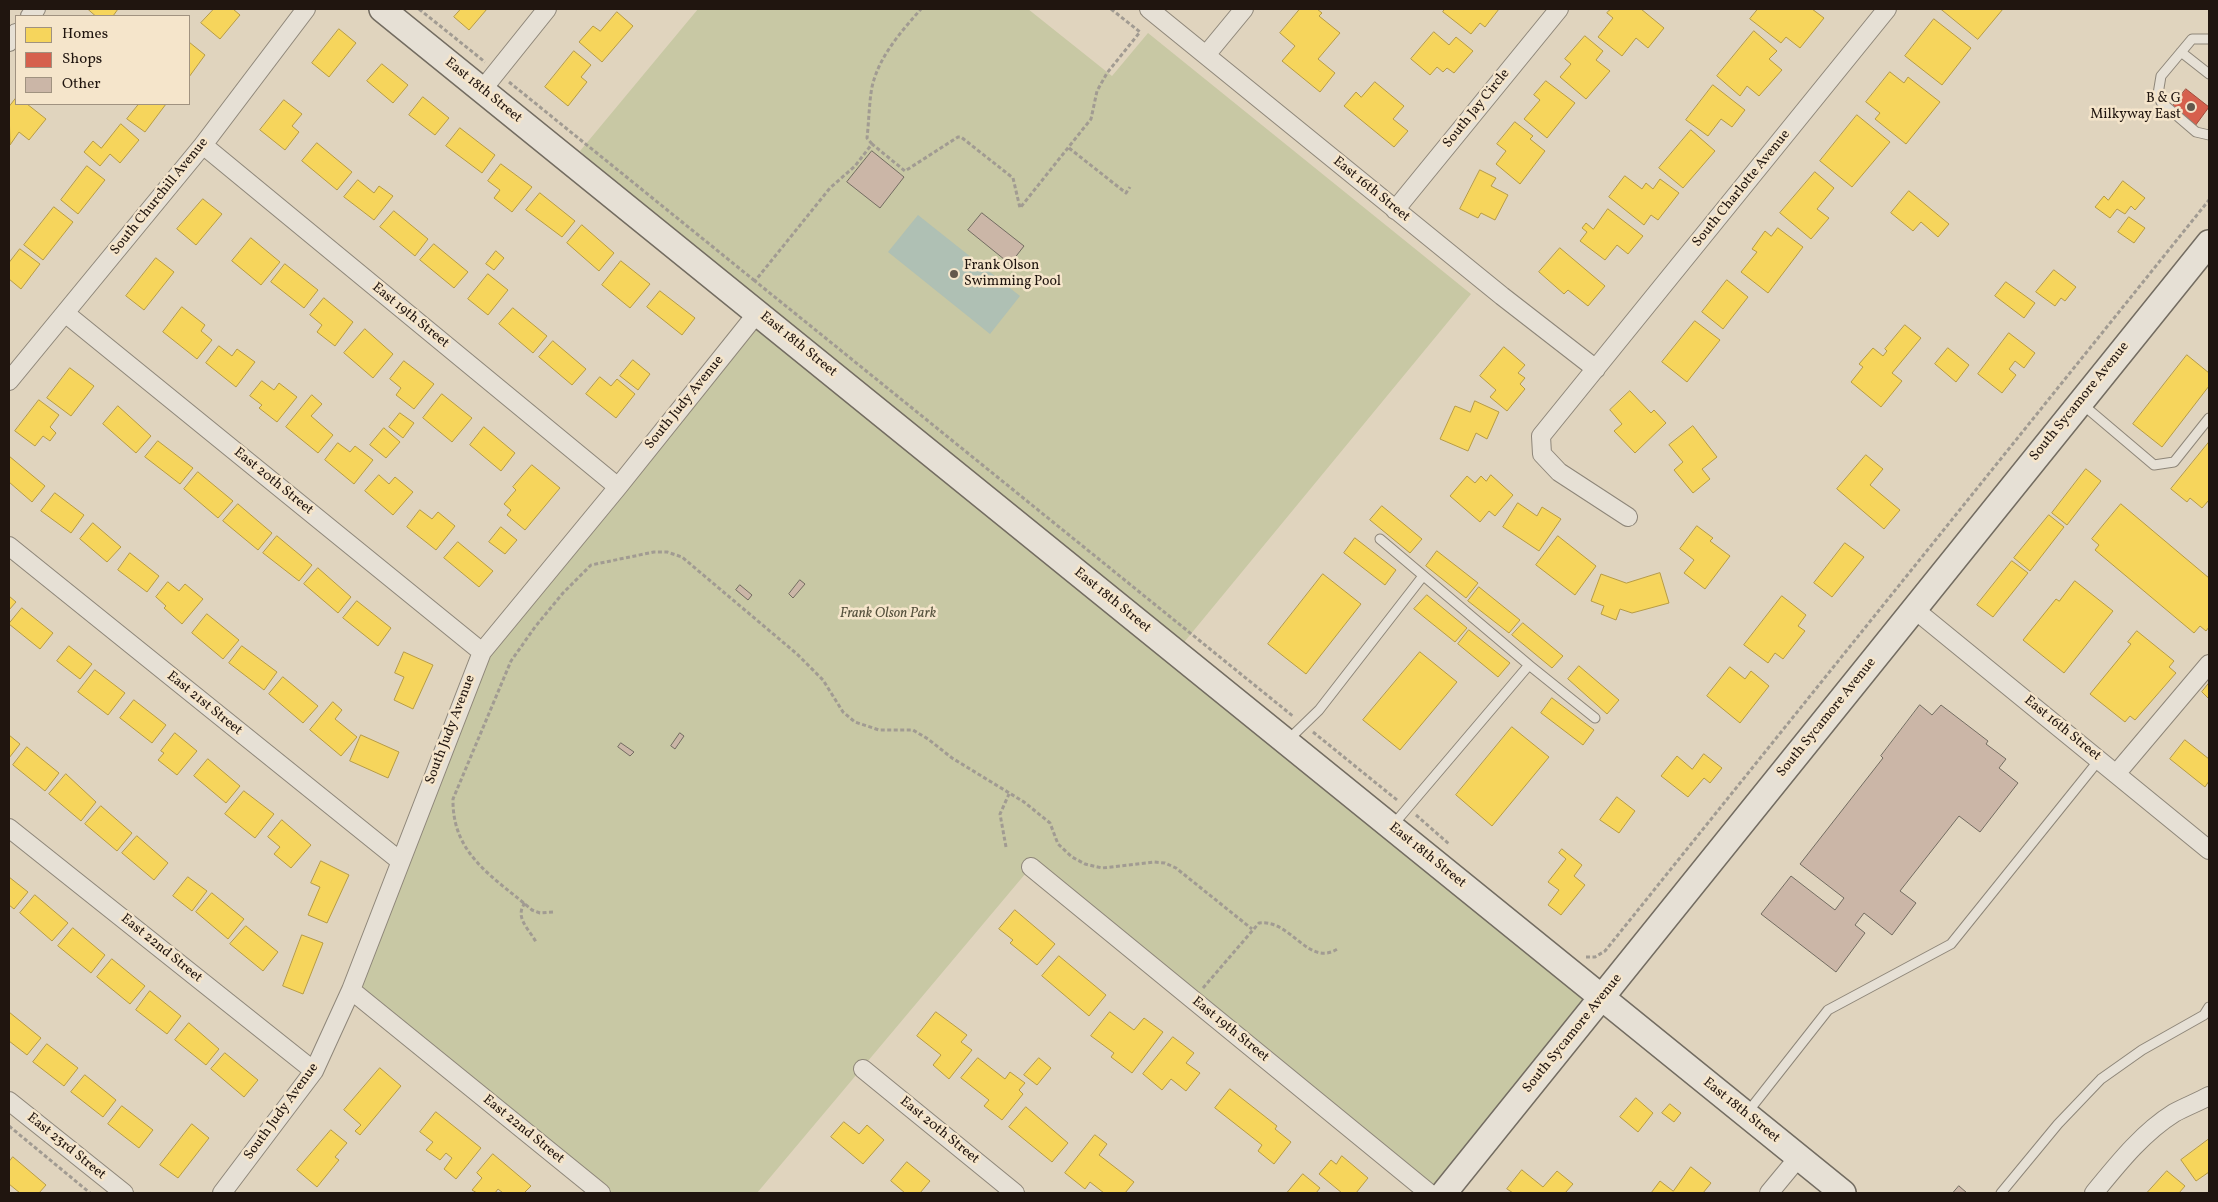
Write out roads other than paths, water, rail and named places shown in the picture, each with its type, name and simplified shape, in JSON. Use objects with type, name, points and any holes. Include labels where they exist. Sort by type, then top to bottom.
[{"type":"street","name":"South Churchill Avenue","points":[[9,381],[202,145],[306,9]]},
{"type":"street","name":"East 18th Street","points":[[382,9],[489,81],[758,312],[1391,828],[1843,1193]]},
{"type":"street","points":[[489,81],[547,9]]},
{"type":"street","name":"East 16th Street","points":[[1149,9],[1395,210],[1596,369]]},
{"type":"street","points":[[1206,55],[1244,9]]},
{"type":"street","name":"South Jay Circle","points":[[1395,210],[1559,9]]},
{"type":"street","name":"South Charlotte Avenue","points":[[1628,517],[1559,472],[1542,454],[1540,436],[1887,9]]},
{"type":"street","name":"East 19th Street","points":[[202,145],[618,487]]},
{"type":"street","name":"South Sycamore Avenue","points":[[1444,1193],[2209,243]]},
{"type":"street","name":"South Judy Avenue","points":[[222,1193],[314,1071],[351,990],[482,652],[618,487],[758,312]]},
{"type":"street","name":"East 20th Street","points":[[65,313],[482,652]]},
{"type":"street","name":"East 21st Street","points":[[9,546],[400,861]]},
{"type":"street","name":"East 16th Street","points":[[1914,609],[2209,850]]},
{"type":"street","points":[[2116,774],[2209,664]]},
{"type":"street","name":"East 22nd Street","points":[[9,828],[314,1071]]},
{"type":"street","name":"East 19th Street","points":[[1031,866],[1429,1193]]},
{"type":"street","name":"East 22nd Street","points":[[351,990],[601,1193]]},
{"type":"street","name":"East 20th Street","points":[[864,1069],[1015,1193]]},
{"type":"street","points":[[2094,1193],[2149,1132],[2174,1114],[2209,1096]]},
{"type":"street","name":"East 23rd Street","points":[[9,1101],[124,1193]]},
{"type":"street","points":[[1769,1193],[1798,1158]]},
{"type":"lane","points":[[2209,38],[2192,39],[2161,76],[2158,94],[2161,102],[2196,132],[2209,136]]},
{"type":"lane","points":[[2181,52],[2209,74]]},
{"type":"lane","points":[[2080,402],[2154,465],[2174,462],[2209,418]]},
{"type":"lane","points":[[1380,539],[1595,718]]},
{"type":"lane","points":[[1286,742],[1319,710],[1424,576]]},
{"type":"lane","points":[[1391,828],[1529,665]]},
{"type":"lane","points":[[1746,1115],[1828,1010],[1951,944],[2100,760]]},
{"type":"lane","points":[[2001,1193],[2058,1124],[2101,1079],[2142,1050],[2204,1015],[2209,1007]]},
{"type":"place","name":"B & G Milkyway East","points":[[2191,107]]},
{"type":"place","name":"Frank Olson Swimming Pool","points":[[954,274]]},
{"type":"park label","name":"Frank Olson Park","points":[[888,614]]}]
